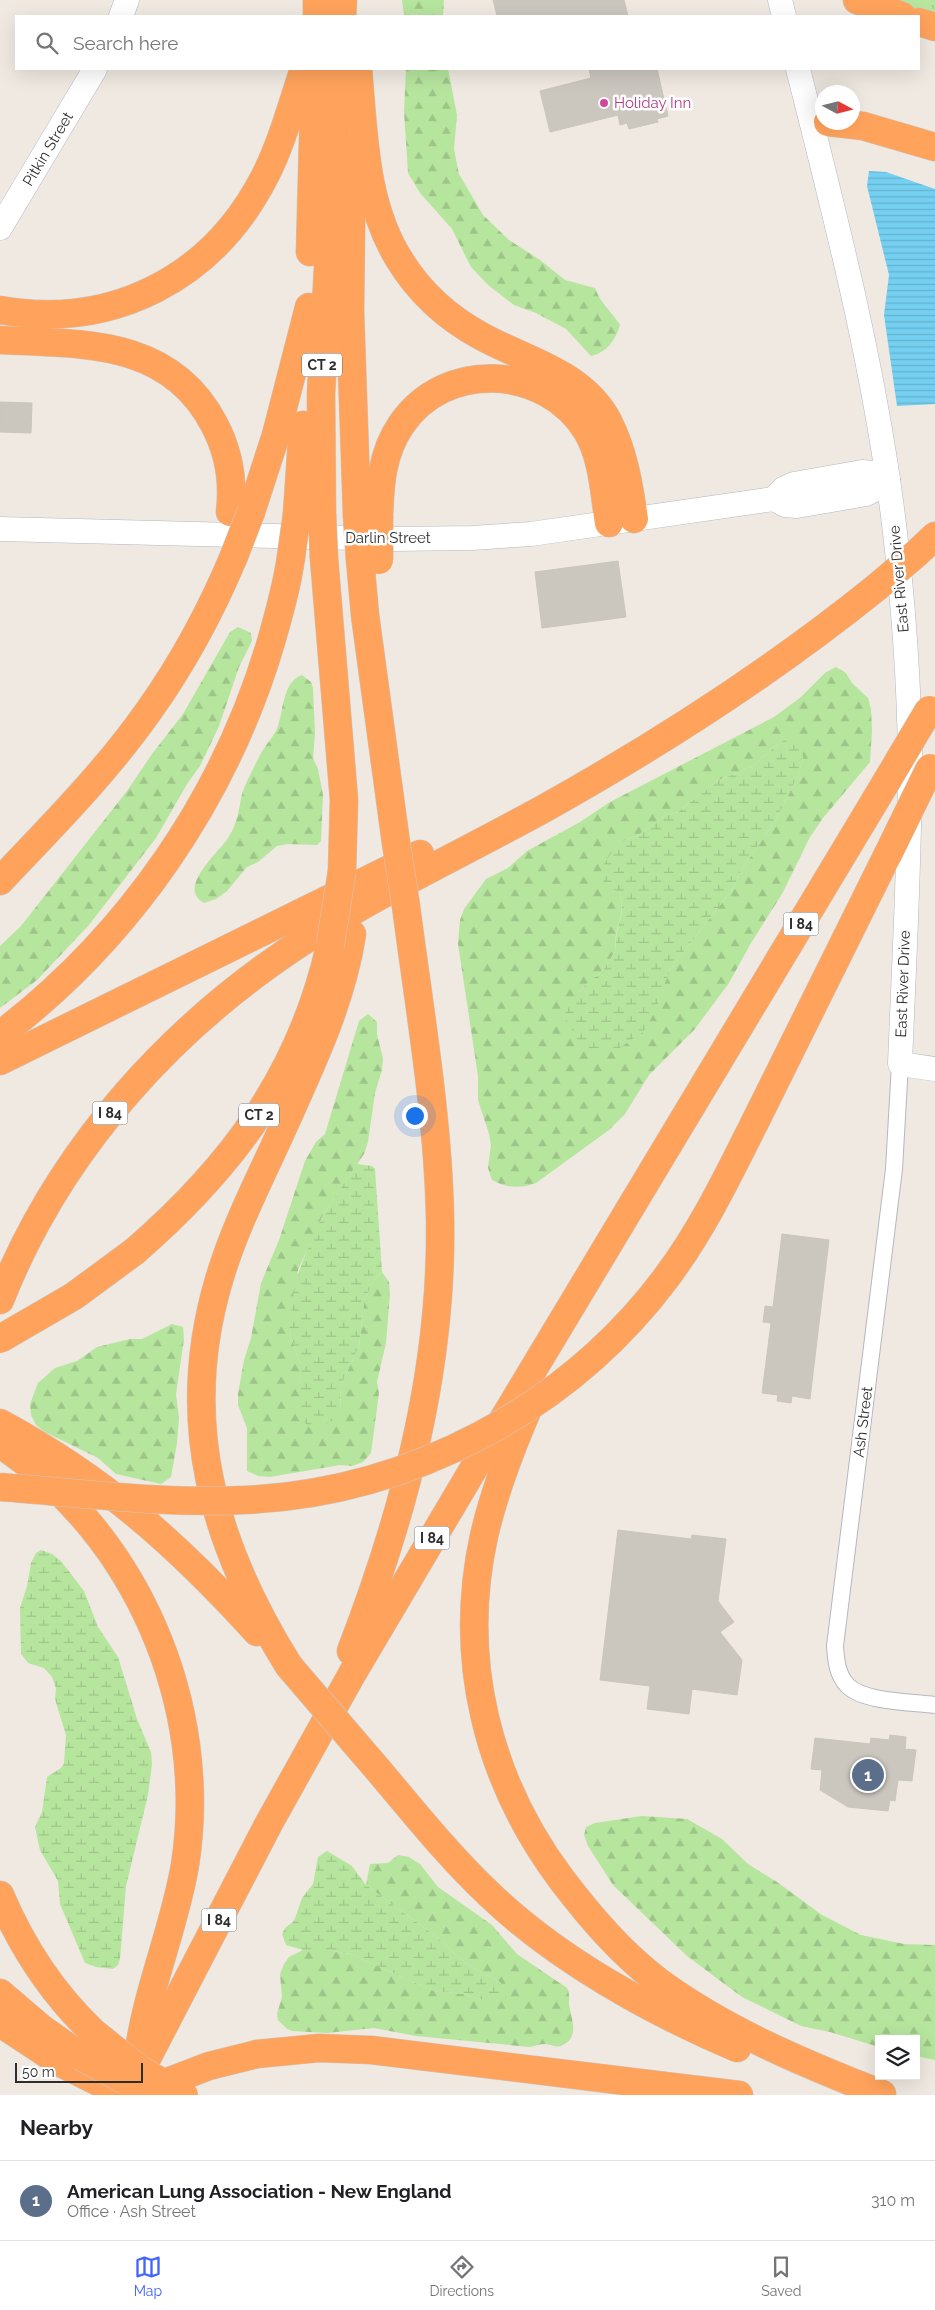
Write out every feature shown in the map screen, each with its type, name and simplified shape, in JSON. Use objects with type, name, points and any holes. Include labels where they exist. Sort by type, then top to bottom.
[{"type":"highway","points":[[317,0],[317,15]]},
{"type":"highway","points":[[342,15],[343,0]]},
{"type":"highway","points":[[357,15],[358,0]]},
{"type":"highway","points":[[856,0],[899,15]]},
{"type":"highway","points":[[920,22],[935,28]]},
{"type":"highway","points":[[0,310],[49,315],[104,308],[153,290],[180,275],[202,259],[235,224],[259,187],[274,156],[304,70]]},
{"type":"highway","name":"CT 2","points":[[0,1340],[74,1296],[135,1251],[202,1188],[234,1152],[256,1120],[280,1079],[302,1033],[318,988],[341,940],[350,867],[350,778],[334,682],[324,558],[310,514],[309,307],[315,70]]},
{"type":"highway","name":"CT 2","points":[[0,1035],[50,994],[107,937],[153,880],[193,820],[221,769],[254,695],[278,617],[291,557],[310,514],[322,380],[339,70]]},
{"type":"highway","points":[[302,1762],[351,1651],[390,1540],[418,1439],[434,1341],[440,1238],[439,1183],[406,906],[382,741],[382,619],[370,560],[368,516],[350,310],[356,70]]},
{"type":"highway","points":[[356,70],[371,185],[386,233],[399,260],[426,294],[454,319],[483,337],[566,377],[579,386],[597,404],[608,420],[620,450],[622,521]]},
{"type":"highway","points":[[860,127],[935,147]]},
{"type":"highway","points":[[0,881],[90,784],[137,727],[180,664],[227,564],[241,512],[276,435],[309,307]]},
{"type":"highway","points":[[0,340],[111,349],[150,361],[174,374],[200,401],[220,437],[241,512]]},
{"type":"highway","points":[[368,516],[381,479],[385,460],[395,435],[407,417],[424,401],[447,387],[470,380],[490,378],[517,381],[541,389],[561,402],[578,419],[589,436],[598,456],[622,521]]},
{"type":"highway","name":"I 84","points":[[0,1300],[33,1230],[66,1174],[116,1106],[178,1039],[229,994],[272,962],[338,920],[544,808],[648,748],[762,673],[877,587],[926,544]]},
{"type":"highway","name":"I 84","points":[[135,2092],[302,1762],[391,1607],[932,706]]},
{"type":"highway","points":[[0,1061],[466,831],[593,764],[648,748]]},
{"type":"highway","points":[[0,1487],[192,1501],[274,1498],[325,1491],[418,1464],[460,1446],[502,1424],[541,1399],[596,1355],[634,1318],[668,1276],[693,1240],[717,1198],[933,763]]},
{"type":"highway","points":[[288,1666],[243,1584],[217,1514],[208,1475],[203,1437],[201,1399],[203,1364],[212,1304],[225,1262],[326,1029],[346,964],[341,940]]},
{"type":"highway","points":[[0,1340],[33,1230]]},
{"type":"highway","points":[[565,1316],[504,1468],[488,1520],[479,1565],[474,1620],[478,1678],[486,1721],[507,1787],[528,1829],[568,1888],[606,1935],[647,1972],[690,2003],[743,2033],[806,2063],[883,2095]]},
{"type":"highway","points":[[0,1422],[77,1468],[135,1512],[191,1564],[288,1666],[456,1859],[488,1893],[528,1926],[584,1966],[650,2006],[714,2038],[777,2063],[883,2095]]},
{"type":"highway","points":[[0,1444],[28,1465],[57,1492],[88,1524],[113,1556],[136,1594],[155,1632],[169,1669],[181,1712],[190,1773],[188,1845],[176,1911],[142,2033],[135,2092]]},
{"type":"highway","points":[[0,1896],[20,1938],[41,1971],[68,2006],[93,2032],[139,2069],[184,2095]]},
{"type":"highway","points":[[0,1993],[41,2028],[77,2063]]},
{"type":"highway","points":[[0,2023],[135,2092],[210,2066],[257,2054],[319,2048],[371,2050],[739,2095]]},
{"type":"street","points":[[121,15],[126,0]]},
{"type":"street","points":[[780,0],[784,15]]},
{"type":"street","name":"Pitkin Street","points":[[0,228],[94,70]]},
{"type":"street","name":"East River Drive","points":[[798,70],[815,109]]},
{"type":"street","name":"East River Drive","points":[[822,130],[865,342],[888,480],[905,656],[910,755],[900,1064]]},
{"type":"street","name":"Darlin Street","points":[[0,529],[393,539],[499,537],[774,499],[783,489],[794,484],[862,472],[875,473],[888,480]]},
{"type":"street","points":[[900,1064],[935,1069]]},
{"type":"street","name":"Ash Street","points":[[900,1064],[894,1169],[836,1656],[837,1667],[842,1678],[855,1691],[892,1700],[935,1705]]},
{"type":"green space","points":[[402,0],[444,0],[443,15],[404,15]]},
{"type":"green space","points":[[883,0],[935,0],[935,18]]},
{"type":"green space","points":[[406,70],[448,70],[457,115],[454,149],[459,174],[483,215],[509,240],[540,260],[565,280],[595,288],[620,325],[616,336],[606,349],[591,356],[566,329],[536,313],[514,305],[488,285],[471,267],[452,229],[420,193],[408,173],[404,112]]},
{"type":"green space","points":[[238,627],[251,633],[252,641],[239,667],[219,726],[200,766],[187,784],[156,838],[89,925],[37,980],[0,1008],[0,946],[21,926],[127,791],[152,754],[183,714],[230,632]]},
{"type":"green space","points":[[836,667],[846,673],[852,683],[868,698],[871,709],[872,731],[870,762],[823,818],[810,837],[782,894],[751,943],[729,983],[694,1030],[649,1075],[625,1114],[609,1130],[536,1183],[513,1187],[492,1180],[488,1168],[491,1145],[478,1100],[478,1076],[458,944],[460,920],[464,909],[486,879],[508,868],[527,851],[580,822],[610,802],[774,717],[801,697],[826,672]],"holes":[[[778,744],[803,757],[799,773],[776,820],[742,869],[732,890],[670,969],[665,979],[576,994],[604,969],[616,950],[616,934],[622,908],[619,892],[609,888],[625,840],[637,836],[666,815],[678,812],[717,781],[753,766]]]},
{"type":"green space","points":[[302,675],[311,682],[313,688],[315,733],[313,758],[318,769],[323,795],[321,841],[317,845],[288,844],[277,846],[258,862],[247,867],[227,891],[216,899],[204,903],[197,897],[196,881],[232,831],[244,788],[261,754],[276,731],[290,684]]},
{"type":"green space","points":[[789,738],[794,738],[802,746],[803,757],[799,773],[776,820],[742,869],[732,890],[670,969],[655,1012],[643,1032],[615,1051],[581,1047],[564,1015],[576,994],[604,969],[616,950],[616,934],[622,908],[621,900],[619,892],[608,888],[602,879],[602,867],[615,847],[625,840],[637,836],[666,815],[678,812],[717,781],[753,766],[778,744]]},
{"type":"green space","points":[[368,1014],[377,1022],[377,1034],[383,1059],[382,1070],[375,1093],[368,1142],[364,1154],[323,1215],[298,1270],[289,1330],[300,1364],[302,1412],[341,1410],[340,1387],[359,1346],[364,1301],[374,1280],[382,1272],[389,1282],[390,1294],[386,1343],[377,1382],[379,1393],[371,1453],[363,1462],[352,1466],[340,1465],[270,1477],[258,1476],[247,1471],[247,1428],[238,1405],[238,1394],[261,1283],[279,1240],[305,1161],[316,1142],[325,1134],[359,1021]]},
{"type":"green space","points":[[357,1164],[372,1166],[375,1169],[382,1272],[374,1280],[364,1301],[359,1346],[340,1387],[341,1410],[334,1420],[313,1430],[305,1423],[301,1412],[300,1364],[289,1330],[295,1282],[312,1237],[323,1215]]},
{"type":"green space","points":[[172,1324],[183,1327],[184,1339],[176,1394],[179,1418],[171,1477],[161,1484],[116,1474],[98,1458],[45,1432],[36,1425],[31,1415],[30,1404],[38,1383],[55,1368],[77,1361],[97,1347],[130,1339],[142,1339]]},
{"type":"green space","points":[[41,1550],[52,1554],[61,1561],[84,1591],[98,1627],[118,1657],[137,1719],[151,1752],[152,1764],[148,1795],[126,1886],[120,1959],[118,1965],[113,1969],[96,1967],[85,1963],[60,1904],[58,1881],[40,1850],[35,1827],[42,1812],[47,1777],[61,1768],[64,1763],[66,1735],[55,1699],[56,1688],[52,1677],[44,1668],[28,1663],[21,1654],[20,1608],[27,1586],[31,1563],[36,1553]]},
{"type":"green space","points":[[642,1816],[687,1819],[722,1839],[748,1864],[777,1882],[822,1915],[861,1935],[904,1944],[935,1945],[935,2060],[920,2057],[920,2035],[875,2035],[875,2046],[830,2032],[801,2026],[742,1997],[687,1956],[613,1885],[588,1846],[584,1835],[586,1827],[595,1823]]},
{"type":"green space","points":[[327,1851],[352,1866],[366,1885],[438,1938],[465,1963],[501,1983],[507,1994],[505,2000],[486,2001],[464,1994],[434,1991],[350,1954],[327,1950],[303,1950],[286,1945],[282,1934],[285,1928],[294,1921],[302,1898],[313,1884],[318,1857]]},
{"type":"green space","points":[[398,1855],[409,1857],[420,1864],[438,1887],[492,1925],[517,1954],[567,1988],[573,2033],[567,2042],[561,2046],[545,2044],[530,2047],[416,2036],[374,2028],[327,2033],[292,2031],[287,2029],[278,2020],[277,2014],[282,1997],[280,1974],[289,1957],[303,1950],[327,1950],[350,1954],[434,1991],[464,1994],[486,2001],[501,1983],[465,1963],[438,1938],[366,1885],[370,1864],[388,1863]]},
{"type":"water","points":[[869,171],[886,172],[935,189],[935,404],[897,406],[884,315],[889,275],[867,186]]},
{"type":"building","points":[[493,0],[624,0],[628,15],[497,15]]},
{"type":"building","name":"Holiday Inn","points":[[589,70],[657,70],[668,116],[657,119],[658,122],[629,129],[627,123],[620,125],[618,115],[550,132],[540,91],[591,78]]},
{"type":"building","points":[[0,402],[32,403],[31,433],[0,432]]},
{"type":"building","points":[[618,561],[626,617],[542,628],[535,572]]},
{"type":"building","points":[[782,1234],[829,1240],[810,1399],[792,1396],[791,1403],[777,1401],[778,1395],[762,1393],[771,1323],[763,1322],[765,1306],[773,1307]]},
{"type":"building","points":[[618,1530],[691,1539],[692,1535],[726,1539],[718,1601],[734,1622],[720,1632],[742,1660],[737,1695],[692,1689],[689,1714],[647,1709],[650,1686],[600,1680]]},
{"type":"building","points":[[890,1735],[906,1737],[905,1749],[916,1750],[912,1781],[898,1780],[895,1801],[890,1800],[888,1811],[848,1807],[820,1790],[822,1770],[811,1769],[815,1738],[870,1744],[871,1738],[889,1740]]},
{"type":"place","name":"Holiday Inn","points":[[604,103]]},
{"type":"place","name":"American Lung Association - New England","points":[[868,1775]]}]
